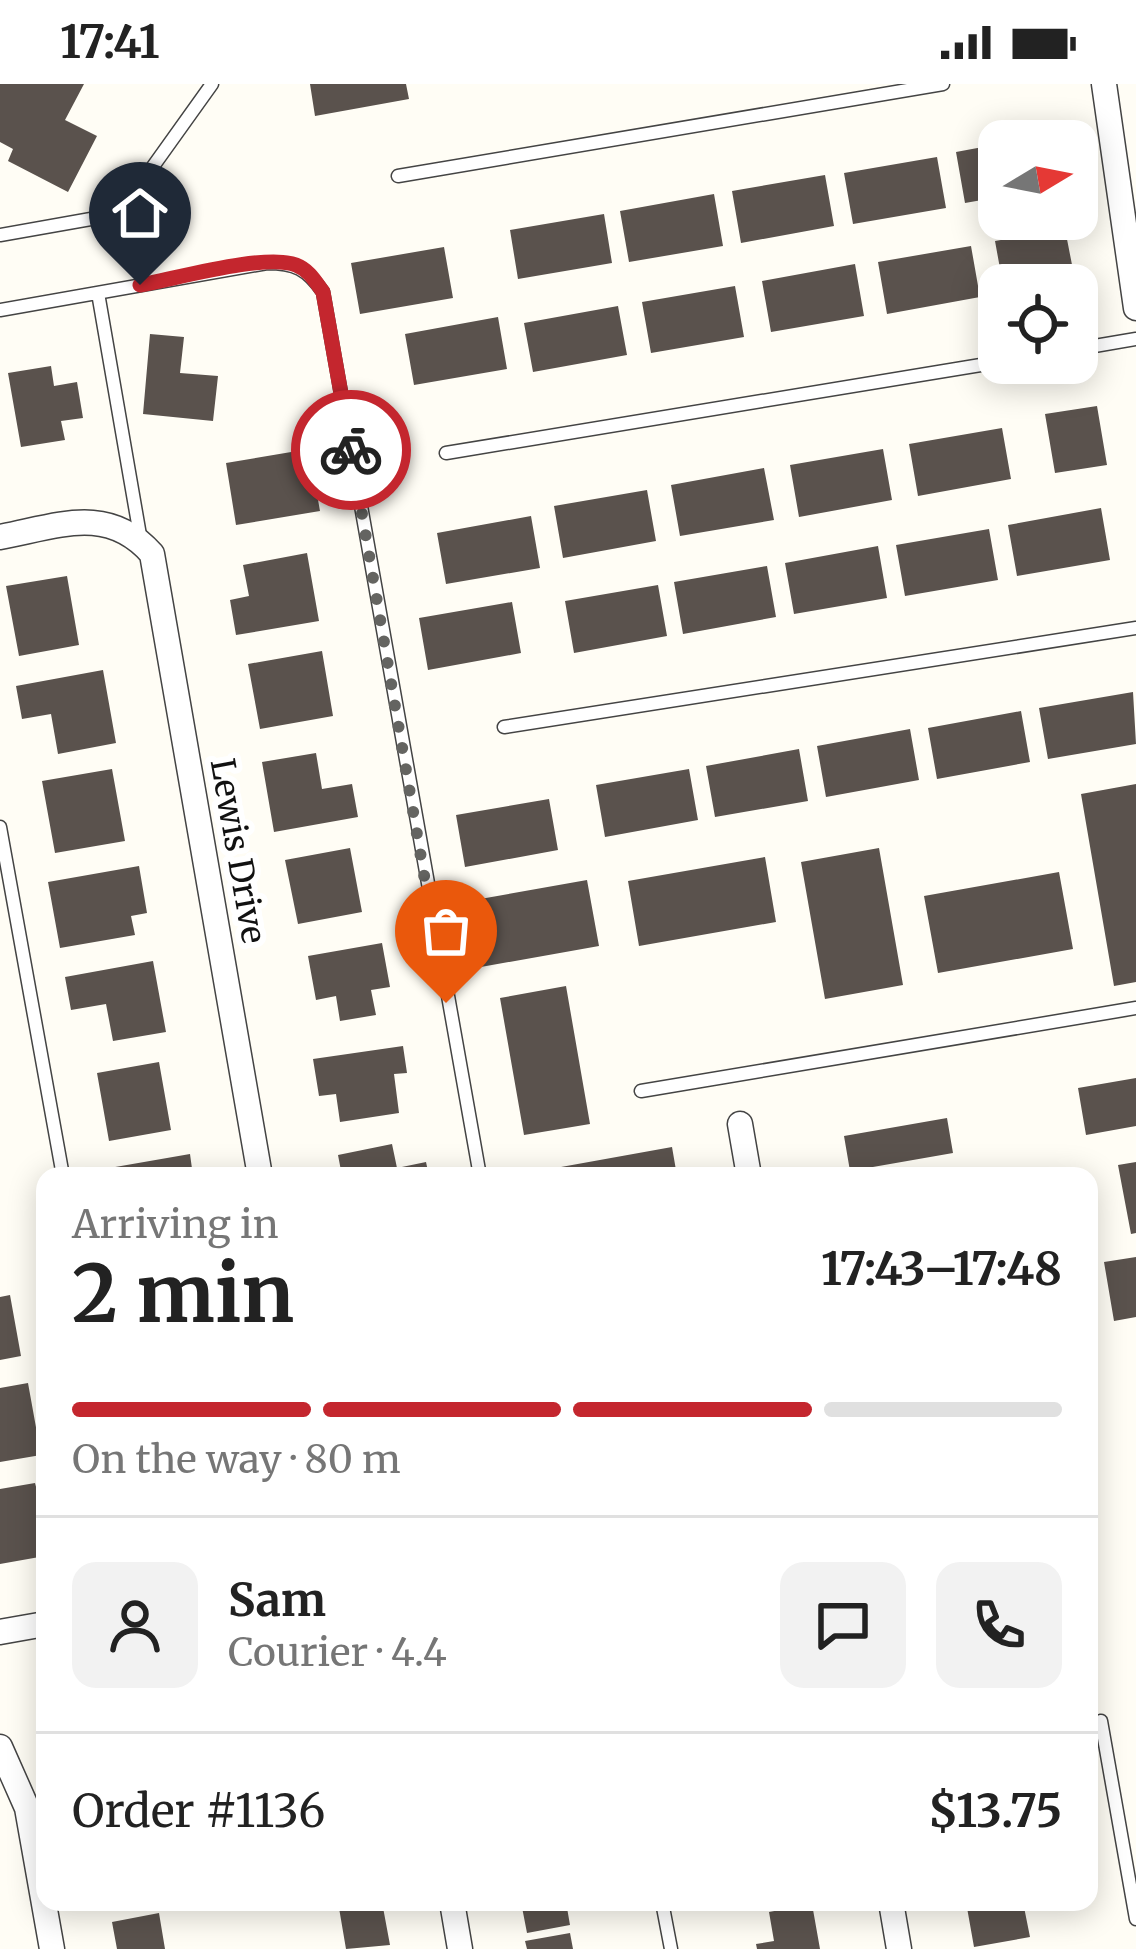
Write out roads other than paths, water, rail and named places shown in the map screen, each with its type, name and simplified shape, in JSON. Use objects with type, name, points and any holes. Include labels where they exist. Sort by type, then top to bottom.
[{"type":"street","points":[[1104,84],[1136,308]]},
{"type":"street","points":[[0,537],[84,522],[114,523],[141,542]]},
{"type":"street","name":"Lewis Drive","points":[[141,542],[152,554],[258,1167]]},
{"type":"street","points":[[740,1124],[747,1167]]},
{"type":"street","points":[[0,1632],[36,1626]]},
{"type":"street","points":[[0,1747],[27,1808],[36,1859]]},
{"type":"street","points":[[45,1911],[52,1949]]},
{"type":"street","points":[[454,1911],[460,1949]]},
{"type":"street","points":[[893,1911],[899,1949]]},
{"type":"lane","points":[[0,235],[119,214],[212,84]]},
{"type":"lane","points":[[398,176],[943,84]]},
{"type":"lane","points":[[0,310],[292,263],[310,274],[323,292],[479,1167]]},
{"type":"lane","points":[[98,293],[141,542]]},
{"type":"lane","points":[[1098,345],[1136,339]]},
{"type":"lane","points":[[446,453],[978,365]]},
{"type":"lane","points":[[504,727],[1136,628]]},
{"type":"lane","points":[[0,827],[61,1167]]},
{"type":"lane","points":[[641,1091],[1136,1008]]},
{"type":"lane","points":[[1101,1721],[1136,1919]]},
{"type":"lane","points":[[664,1911],[670,1949]]}]
